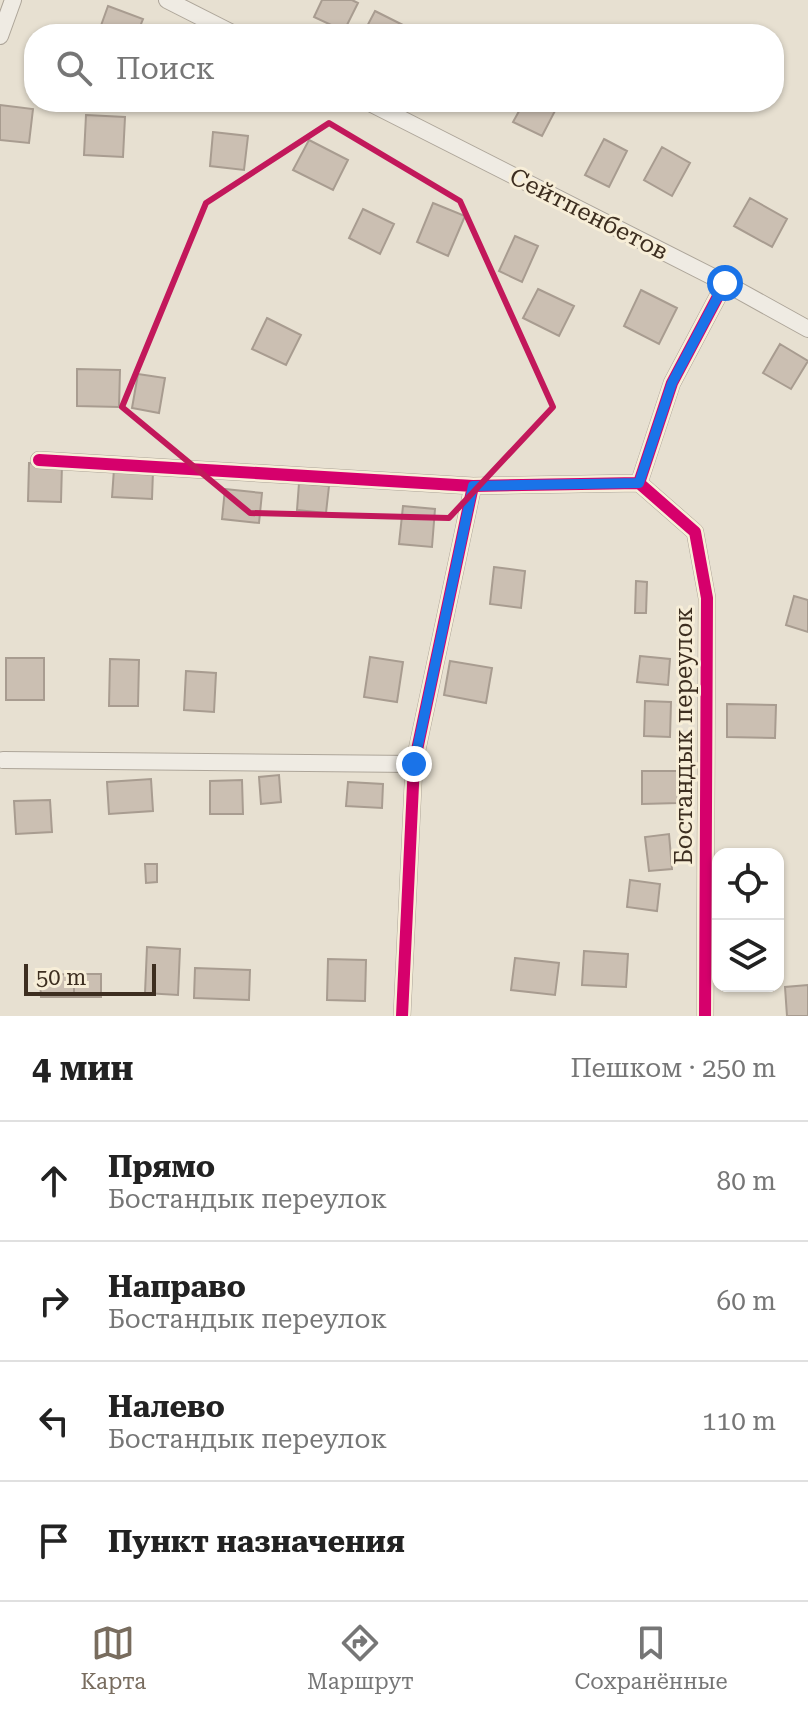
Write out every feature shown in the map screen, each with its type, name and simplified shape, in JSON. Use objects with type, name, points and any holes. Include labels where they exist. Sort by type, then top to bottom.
[{"type":"street","points":[[0,36],[13,0]]},
{"type":"street","points":[[167,0],[214,24]]},
{"type":"street","name":"Сейтпенбетов","points":[[388,112],[725,283],[808,329]]},
{"type":"street","points":[[39,460],[473,486],[639,483],[672,383],[725,283]]},
{"type":"street","name":"Бостандык переулок","points":[[639,483],[695,532],[707,598],[705,1016]]},
{"type":"street","points":[[402,1016],[414,764],[473,486]]},
{"type":"street","points":[[3,760],[414,764]]},
{"type":"highlighted area","points":[[329,123],[460,201],[553,407],[449,518],[250,513],[122,407],[206,203]]},
{"type":"building","points":[[322,0],[352,0],[358,3],[348,24],[329,24],[314,17]]},
{"type":"building","points":[[108,6],[143,19],[141,24],[102,24]]},
{"type":"building","points":[[375,11],[401,24],[368,24]]},
{"type":"building","points":[[0,105],[33,112],[29,143],[0,140]]},
{"type":"building","points":[[518,112],[554,112],[542,136],[513,122]]},
{"type":"building","points":[[86,115],[125,117],[123,157],[84,155]]},
{"type":"building","points":[[213,132],[248,136],[244,170],[210,166]]},
{"type":"building","points":[[604,139],[627,151],[609,187],[585,175]]},
{"type":"building","points":[[309,140],[348,160],[333,190],[293,170]]},
{"type":"building","points":[[662,147],[690,163],[672,196],[644,180]]},
{"type":"building","points":[[750,198],[787,219],[772,247],[734,226]]},
{"type":"building","points":[[433,203],[465,216],[448,256],[417,242]]},
{"type":"building","points":[[363,209],[394,224],[380,254],[349,238]]},
{"type":"building","points":[[515,236],[538,246],[522,282],[499,271]]},
{"type":"building","points":[[538,289],[574,306],[559,336],[523,318]]},
{"type":"building","points":[[641,290],[677,308],[659,344],[624,326]]},
{"type":"building","points":[[267,318],[301,335],[286,365],[252,349]]},
{"type":"building","points":[[780,344],[808,361],[791,389],[763,373]]},
{"type":"building","points":[[77,369],[120,370],[119,407],[77,406]]},
{"type":"building","points":[[138,374],[165,378],[159,413],[132,408]]},
{"type":"building","points":[[29,463],[62,464],[61,502],[28,501]]},
{"type":"building","points":[[114,469],[153,471],[152,499],[112,497]]},
{"type":"building","points":[[299,483],[329,486],[326,513],[297,510]]},
{"type":"building","points":[[225,489],[262,493],[259,523],[222,519]]},
{"type":"building","points":[[403,506],[435,509],[432,547],[399,544]]},
{"type":"building","points":[[494,567],[525,571],[521,608],[490,604]]},
{"type":"building","points":[[636,581],[647,582],[646,613],[635,613]]},
{"type":"building","points":[[794,596],[808,600],[808,632],[786,625]]},
{"type":"building","points":[[640,656],[670,659],[668,685],[637,682]]},
{"type":"building","points":[[370,657],[403,662],[397,702],[364,697]]},
{"type":"building","points":[[6,658],[44,658],[44,700],[6,700]]},
{"type":"building","points":[[110,659],[139,660],[138,706],[109,706]]},
{"type":"building","points":[[450,661],[492,668],[486,703],[444,695]]},
{"type":"building","points":[[186,671],[216,673],[214,712],[184,710]]},
{"type":"building","points":[[645,701],[671,702],[670,737],[644,736]]},
{"type":"building","points":[[727,704],[776,705],[775,738],[727,737]]},
{"type":"building","points":[[642,771],[677,771],[678,803],[642,804]]},
{"type":"building","points":[[279,775],[281,802],[261,804],[259,777]]},
{"type":"building","points":[[151,779],[153,811],[109,814],[107,782]]},
{"type":"building","points":[[242,780],[243,814],[210,814],[210,781]]},
{"type":"building","points":[[348,782],[383,784],[382,808],[346,806]]},
{"type":"building","points":[[50,800],[52,832],[16,834],[14,801]]},
{"type":"building","points":[[669,834],[672,869],[649,871],[645,837]]},
{"type":"building","points":[[145,864],[157,864],[157,882],[146,883]]},
{"type":"building","points":[[630,880],[660,884],[657,911],[627,907]]},
{"type":"building","points":[[147,947],[180,949],[178,995],[145,993]]},
{"type":"building","points":[[584,951],[628,954],[626,987],[582,985]]},
{"type":"building","points":[[515,958],[559,963],[555,995],[511,990]]},
{"type":"building","points":[[328,959],[366,960],[365,1001],[327,1000]]},
{"type":"building","points":[[195,968],[250,970],[249,1000],[194,998]]},
{"type":"building","points":[[74,974],[101,974],[101,997],[74,997]]},
{"type":"building","points":[[74,974],[74,997],[41,997],[40,975]]},
{"type":"building","points":[[808,985],[808,1016],[787,1016],[785,987]]},
{"type":"cycle path","points":[[705,1016],[707,598],[695,532],[639,483],[672,383],[725,283]]},
{"type":"cycle path","points":[[39,460],[473,486],[639,483]]},
{"type":"cycle path","points":[[402,1016],[414,764],[473,486]]},
{"type":"route","points":[[414,764],[473,486],[639,483],[672,383],[725,283]]}]
